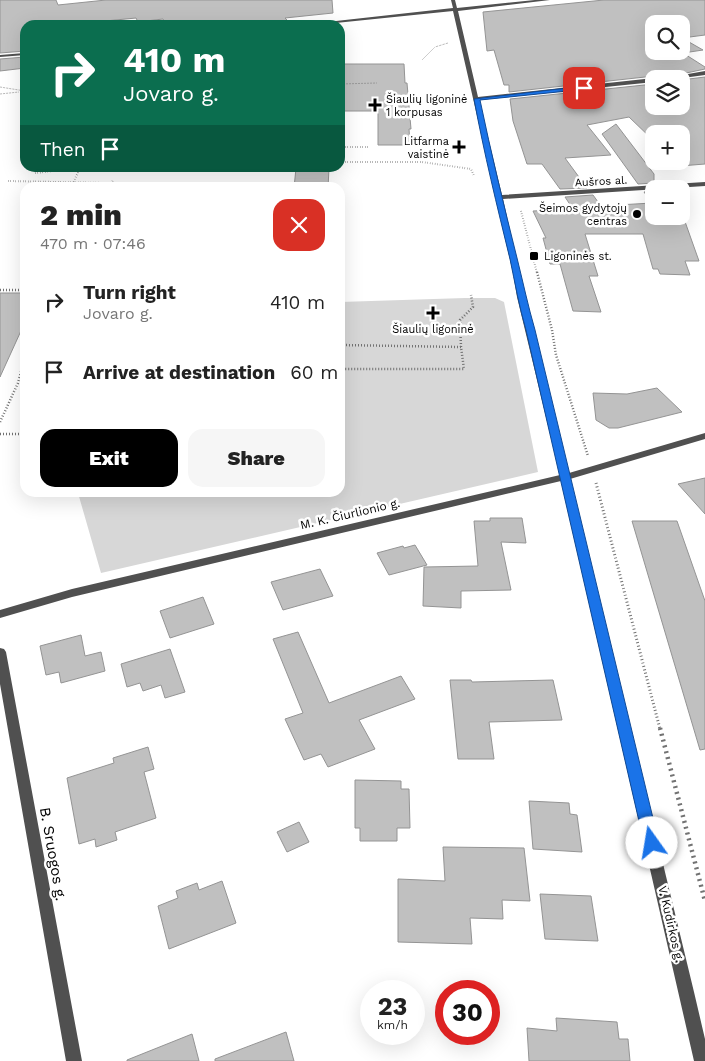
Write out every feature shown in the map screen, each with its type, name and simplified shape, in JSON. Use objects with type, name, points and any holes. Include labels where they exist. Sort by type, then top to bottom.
[{"type":"street","name":"V. Kudirkos g.","points":[[453,0],[521,297],[565,476],[702,1061]]},
{"type":"street","points":[[345,21],[548,0]]},
{"type":"street","points":[[0,56],[20,54]]},
{"type":"street","points":[[690,76],[705,74]]},
{"type":"street","points":[[477,99],[645,81]]},
{"type":"street","name":"Aušros al.","points":[[499,197],[705,184]]},
{"type":"street","name":"M. K. Čiurlionio g.","points":[[0,614],[72,593],[565,476],[705,436]]},
{"type":"street","name":"B. Sruogos g.","points":[[0,652],[74,1061]]},
{"type":"path","points":[[422,60],[435,47],[442,44],[462,43]]},
{"type":"path","points":[[345,84],[377,83]]},
{"type":"path","points":[[0,87],[20,90]]},
{"type":"path","points":[[0,94],[20,92]]},
{"type":"path","points":[[345,147],[368,147]]},
{"type":"path","points":[[345,162],[421,162],[457,165],[471,169],[474,176]]},
{"type":"path","points":[[34,173],[43,172]]},
{"type":"path","points":[[8,182],[20,183]]},
{"type":"path","points":[[524,195],[530,204],[521,212],[552,330],[556,355],[592,468],[705,901]]},
{"type":"path","points":[[0,290],[20,290]]},
{"type":"path","points":[[345,368],[464,369],[460,320],[473,307],[472,295]]},
{"type":"path","points":[[345,345],[461,347]]},
{"type":"path","points":[[0,422],[20,377]]},
{"type":"path","points":[[0,434],[20,434]]},
{"type":"shaded area","points":[[495,298],[504,302],[538,472],[101,573],[79,497],[345,497],[345,302]]},
{"type":"building","points":[[0,0],[56,0],[58,5],[106,0],[332,0],[333,13],[285,18],[287,20],[137,20],[136,18],[116,20],[20,20],[20,51],[0,53]]},
{"type":"building","points":[[604,0],[705,0],[705,35],[690,37],[690,15],[645,15],[645,60],[690,60],[690,57],[705,67],[705,69],[690,72],[690,70],[645,70],[645,77],[509,92],[509,85],[504,85],[494,50],[487,51],[483,12]]},
{"type":"building","points":[[690,43],[703,50],[690,52]]},
{"type":"building","points":[[20,57],[20,69],[0,71],[0,59]]},
{"type":"building","name":"Šiaulių ligoninė 1 korpusas","points":[[345,64],[404,64],[411,129],[409,129],[410,145],[378,145],[378,111],[345,111]]},
{"type":"building","points":[[705,77],[705,164],[690,165],[690,125],[645,125],[645,132],[629,117],[587,125],[611,155],[565,158],[587,188],[560,189],[542,164],[527,164],[513,121],[510,99],[645,85],[645,115],[690,115],[690,79]]},
{"type":"building","points":[[616,124],[645,162],[645,170],[651,170],[654,174],[654,180],[645,180],[645,184],[638,184],[602,134]]},
{"type":"building","points":[[296,172],[329,172],[328,182],[295,182]]},
{"type":"building","points":[[593,195],[601,206],[645,203],[645,225],[686,225],[699,261],[685,261],[690,275],[660,274],[658,269],[653,269],[643,234],[585,234],[598,276],[589,276],[601,312],[573,311],[560,264],[550,264],[543,238],[546,238],[533,211],[573,209],[565,197]]},
{"type":"building","points":[[0,293],[20,293],[20,333],[0,377]]},
{"type":"building","points":[[657,388],[682,412],[618,428],[609,428],[596,420],[593,393],[627,394]]},
{"type":"building","points":[[705,478],[705,514],[678,484]]},
{"type":"building","points":[[490,518],[522,518],[526,543],[501,542],[511,590],[461,591],[461,608],[423,606],[424,567],[478,566],[474,521],[490,521]]},
{"type":"building","points":[[632,521],[677,521],[705,601],[705,749],[700,750]]},
{"type":"building","points":[[415,545],[427,565],[389,575],[377,553]]},
{"type":"building","points":[[320,569],[333,596],[283,610],[271,582]]},
{"type":"building","points":[[203,597],[214,624],[170,638],[160,611]]},
{"type":"building","points":[[298,632],[329,703],[401,676],[415,699],[359,720],[375,749],[328,767],[321,754],[304,760],[285,719],[303,713],[273,639]]},
{"type":"building","points":[[81,635],[85,656],[101,652],[105,671],[61,683],[59,672],[46,675],[40,646]]},
{"type":"building","points":[[170,649],[185,692],[165,698],[161,685],[143,691],[140,683],[127,687],[121,664]]},
{"type":"building","points":[[450,680],[471,680],[472,682],[553,680],[562,720],[489,722],[494,759],[458,759]]},
{"type":"building","points":[[148,747],[154,769],[144,772],[156,818],[115,832],[117,840],[96,847],[95,839],[79,844],[67,778],[114,763],[113,758]]},
{"type":"building","points":[[355,780],[401,781],[401,789],[409,789],[410,828],[397,828],[397,841],[360,841],[360,828],[355,828]]},
{"type":"building","points":[[529,801],[569,803],[570,814],[577,815],[582,852],[533,849]]},
{"type":"building","points":[[299,822],[309,842],[287,852],[277,832]]},
{"type":"building","points":[[443,847],[524,848],[530,901],[502,900],[503,919],[470,918],[472,944],[398,942],[398,879],[445,881]]},
{"type":"building","points":[[222,881],[236,923],[169,949],[158,906],[178,898],[176,891],[197,883],[199,890]]},
{"type":"building","points":[[540,894],[591,896],[598,941],[545,939]]},
{"type":"building","points":[[556,1018],[617,1022],[619,1039],[628,1039],[630,1061],[529,1061],[527,1028],[557,1031]]},
{"type":"building","points":[[286,1032],[294,1061],[215,1061],[215,1059]]},
{"type":"building","points":[[192,1034],[199,1061],[127,1061],[127,1060]]},
{"type":"place","name":"Šiaulių ligoninė 1 korpusas","points":[[375,105]]},
{"type":"place","name":"Litfarma vaistinė","points":[[459,147]]},
{"type":"place","name":"Šeimos gydytojų centras","points":[[637,214]]},
{"type":"place","name":"Ligoninės st.","points":[[534,256]]},
{"type":"place","name":"Šiaulių ligoninė","points":[[433,313]]},
{"type":"route","points":[[584,88],[477,99],[488,156],[517,273],[521,297],[652,843]]}]
